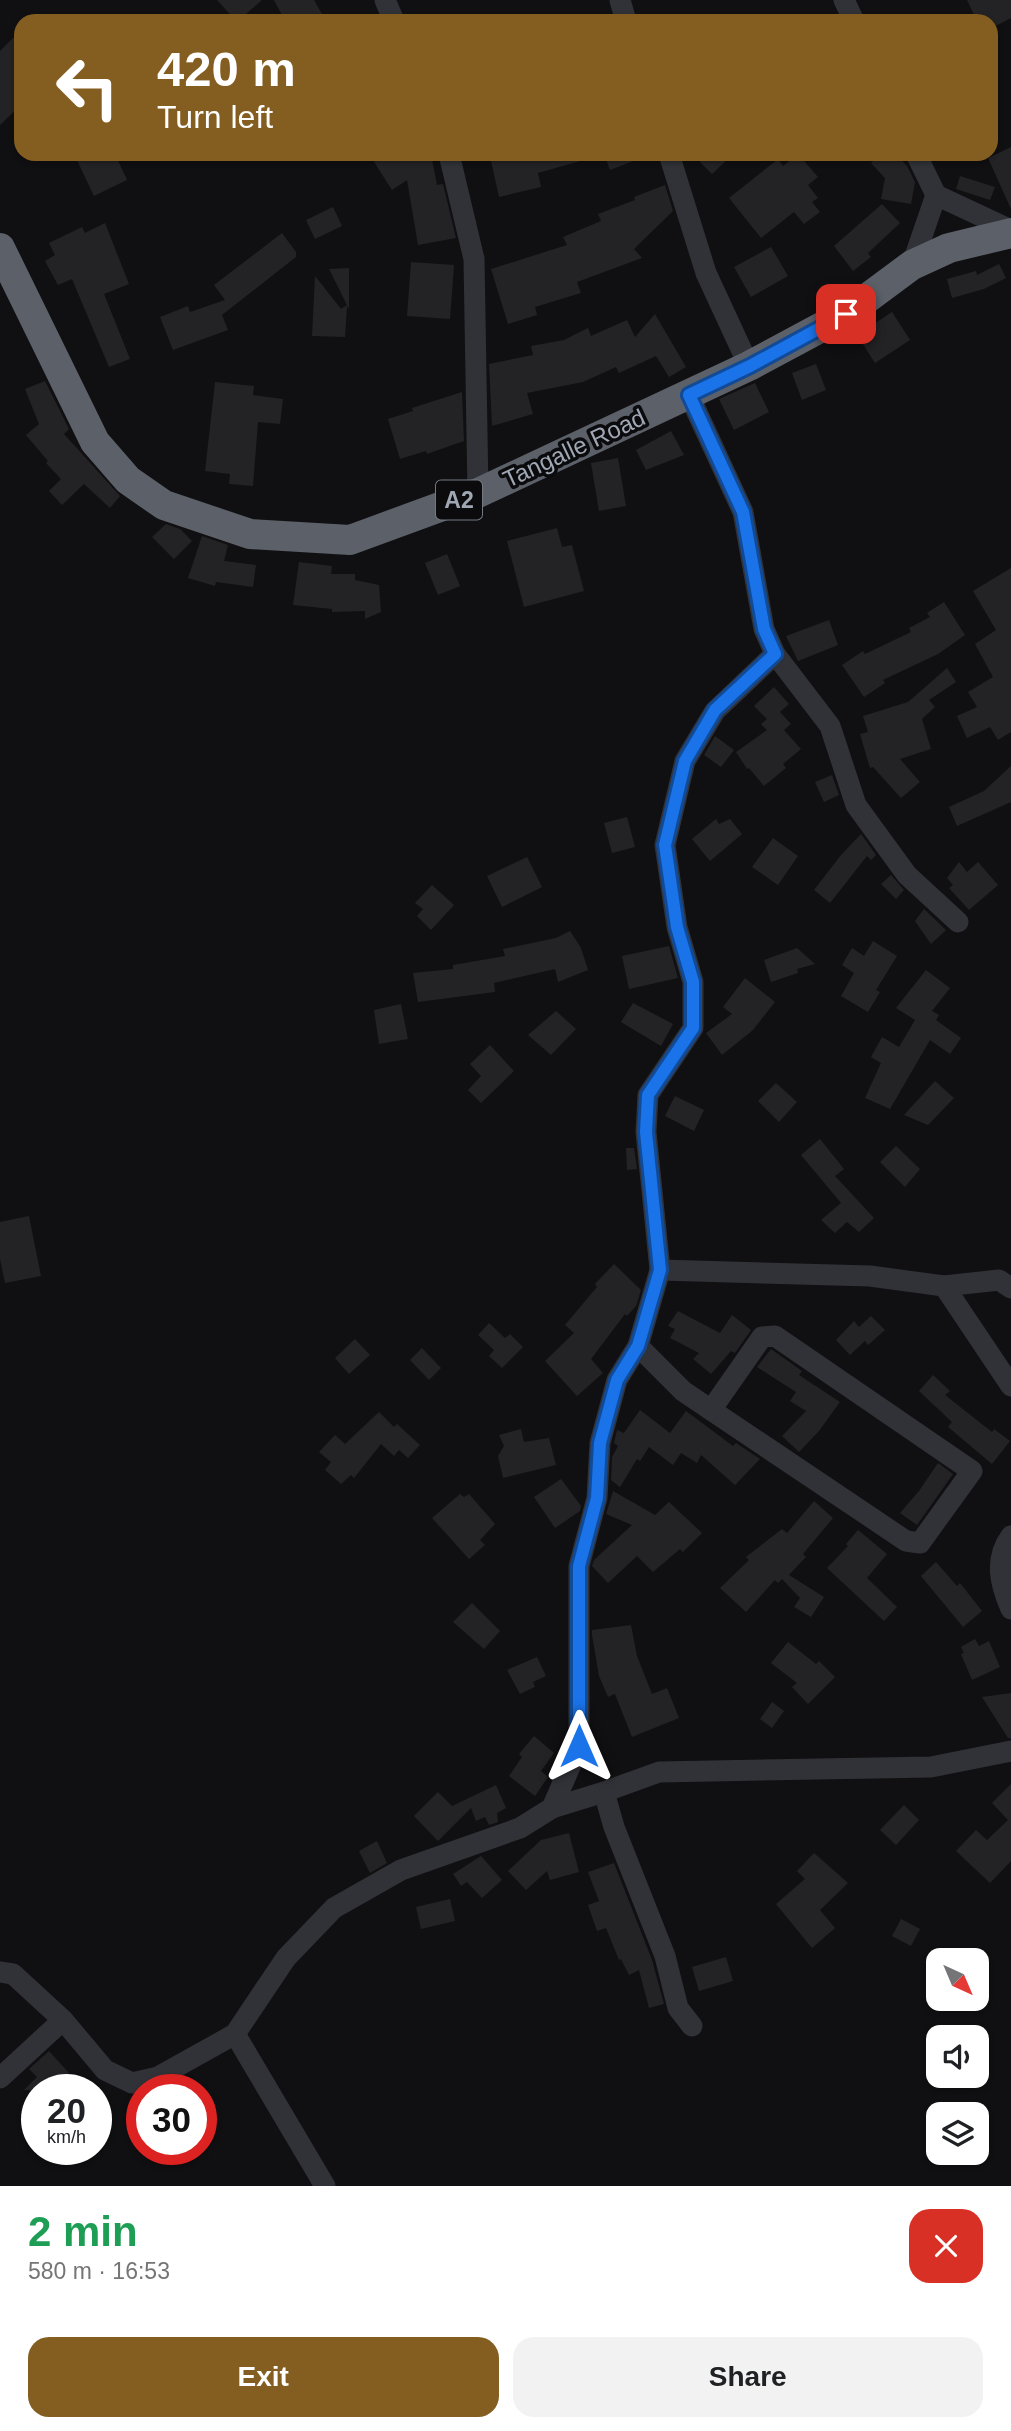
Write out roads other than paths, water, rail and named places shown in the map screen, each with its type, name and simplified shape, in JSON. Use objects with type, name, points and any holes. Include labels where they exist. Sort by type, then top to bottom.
[{"type":"highway","name":"Tangalle Road","points":[[0,248],[94,442],[128,480],[164,505],[250,534],[350,540],[478,493],[689,395],[750,366],[846,314],[912,265],[949,248],[1011,231]]},
{"type":"street","points":[[451,161],[474,259],[478,493]]},
{"type":"street","points":[[670,161],[706,273],[750,366]]},
{"type":"street","points":[[919,161],[936,195],[1011,231]]},
{"type":"street","points":[[912,265],[936,195]]},
{"type":"street","points":[[689,395],[743,512],[764,629],[775,654],[830,726],[856,805],[907,875],[958,922]]},
{"type":"street","points":[[552,1808],[579,1746],[579,1566],[597,1498],[600,1443],[617,1380],[638,1346],[660,1270],[646,1132],[648,1095],[693,1028],[693,982],[677,927],[665,845],[685,761],[715,710],[775,654]]},
{"type":"street","points":[[660,1270],[870,1276],[944,1286],[999,1280],[1011,1288]]},
{"type":"street","points":[[944,1286],[1011,1386]]},
{"type":"street","points":[[638,1346],[683,1391],[711,1410],[906,1541],[920,1543],[972,1471],[775,1336],[762,1337],[711,1410]]},
{"type":"street","points":[[1011,1536],[1002,1548],[1000,1583],[1011,1609]]},
{"type":"street","points":[[0,1972],[13,1974],[63,2020],[105,2070],[132,2083],[158,2077],[235,2034],[285,1958],[334,1908],[401,1870],[520,1828],[552,1808],[659,1772],[931,1766],[1011,1751]]},
{"type":"street","points":[[604,1792],[614,1827],[665,1956],[678,2008],[692,2026]]},
{"type":"street","points":[[0,2078],[63,2020]]},
{"type":"street","points":[[235,2034],[325,2186]]}]
